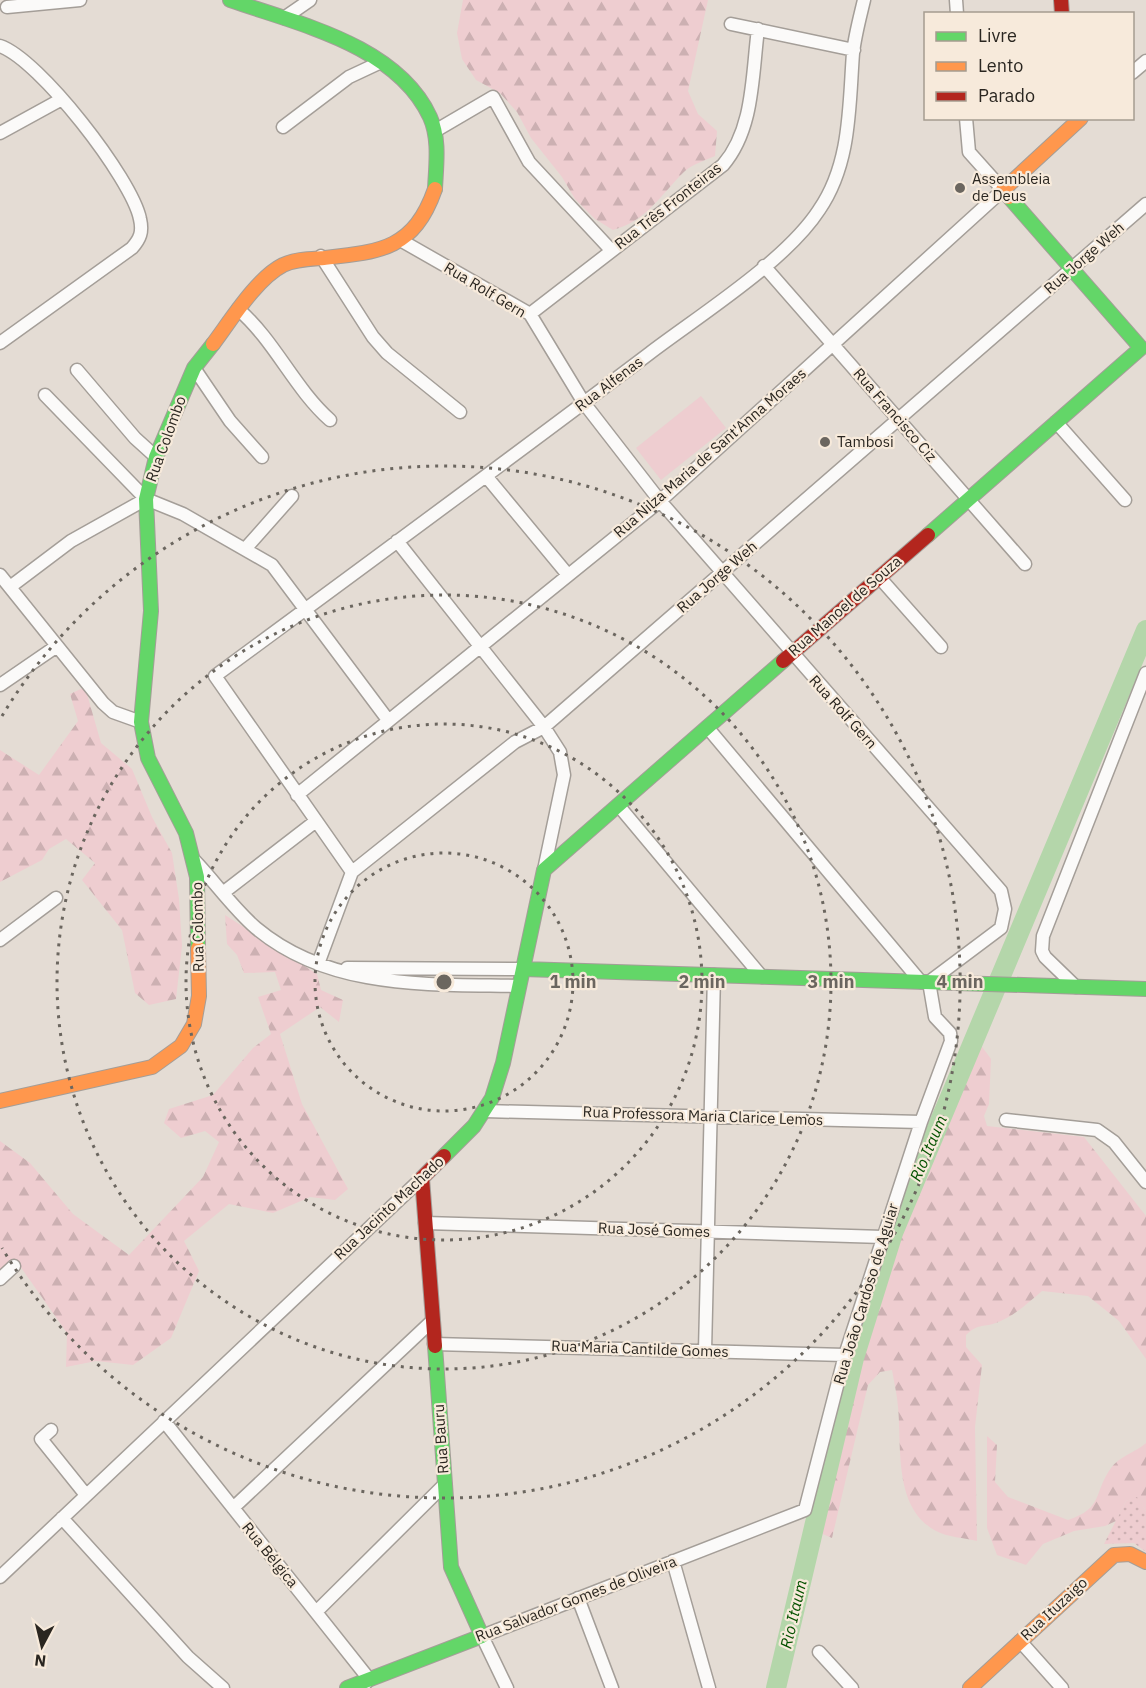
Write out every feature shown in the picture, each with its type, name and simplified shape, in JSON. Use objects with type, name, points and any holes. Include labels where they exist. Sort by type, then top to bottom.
[{"type":"street","points":[[7,7],[80,0]]},
{"type":"street","name":"Rua Colombo","points":[[0,1101],[140,1070],[162,1061],[181,1046],[194,1024],[199,996],[199,897],[194,860],[186,833],[148,758],[141,722],[151,610],[146,499],[156,457],[194,368],[238,309],[263,280],[281,266],[300,259],[321,256],[372,253],[402,241],[416,227],[431,204],[436,176],[435,131],[431,118],[419,99],[381,62],[342,39],[230,0]]},
{"type":"street","points":[[284,18],[310,0]]},
{"type":"street","name":"Rua Alfenas","points":[[297,795],[215,676],[584,403],[764,266],[797,238],[820,210],[830,192],[845,141],[854,50],[864,0]]},
{"type":"street","points":[[731,24],[854,50]]},
{"type":"street","name":"Rua Três Fronteiras","points":[[530,314],[723,165],[732,154],[746,122],[758,29]]},
{"type":"street","points":[[0,46],[20,58],[62,99],[125,185],[140,217],[140,239],[116,261],[0,343]]},
{"type":"street","points":[[1134,71],[1146,61]]},
{"type":"street","points":[[283,127],[349,78],[381,62]]},
{"type":"street","points":[[435,131],[493,97],[530,162],[611,250]]},
{"type":"street","points":[[0,133],[62,99]]},
{"type":"street","points":[[966,120],[969,152],[1144,348]]},
{"type":"street","name":"Rua Nilza Maria de Sant'Anna Moraes","points":[[297,795],[660,501],[1080,120]]},
{"type":"street","name":"Rua Jorge Weh","points":[[352,872],[507,748],[544,727],[1146,204]]},
{"type":"street","name":"Rua Rolf Gern","points":[[402,241],[530,314],[584,403],[660,501],[791,654],[1001,891],[1005,909],[1001,928],[925,982]]},
{"type":"street","points":[[321,256],[373,337],[387,353],[460,412]]},
{"type":"street","name":"Rua Francisco Ciz","points":[[764,266],[1025,564]]},
{"type":"street","points":[[238,309],[255,325],[315,407],[330,420]]},
{"type":"street","name":"Rua Manoel de Souza","points":[[544,870],[1056,422],[1144,348]]},
{"type":"street","points":[[194,368],[230,421],[262,457]]},
{"type":"street","points":[[77,370],[135,438],[156,457]]},
{"type":"street","points":[[45,395],[146,499],[183,514],[246,548],[272,565],[388,720]]},
{"type":"street","points":[[1056,422],[1125,500]]},
{"type":"street","points":[[486,476],[568,575]]},
{"type":"street","points":[[246,548],[292,496]]},
{"type":"street","points":[[10,587],[71,541],[146,499]]},
{"type":"street","name":"Rua Jacinto Machado","points":[[0,1576],[461,1141],[485,1111],[503,1063],[564,776],[560,752],[544,727],[397,541]]},
{"type":"street","points":[[0,575],[108,708],[124,718],[141,722]]},
{"type":"street","points":[[879,577],[941,647]]},
{"type":"street","points":[[0,686],[57,646]]},
{"type":"street","points":[[1076,987],[1045,957],[1042,951],[1043,936],[1146,673]]},
{"type":"street","points":[[707,727],[925,982]]},
{"type":"street","points":[[297,795],[352,872],[318,964]]},
{"type":"street","points":[[618,805],[762,977]]},
{"type":"street","points":[[224,892],[316,821]]},
{"type":"street","points":[[194,860],[241,914],[258,929],[279,945],[318,964],[381,981],[398,983],[519,986]]},
{"type":"street","points":[[0,940],[56,898]]},
{"type":"street","points":[[333,968],[523,969],[1146,989]]},
{"type":"street","points":[[705,1351],[714,975]]},
{"type":"street","name":"Rua João Cardoso de Aguiar","points":[[805,1510],[845,1355],[921,1122],[951,1041],[950,1033],[935,1017],[925,982]]},
{"type":"street","name":"Rua Professora Maria Clarice Lemos","points":[[485,1111],[921,1122]]},
{"type":"street","points":[[1006,1120],[1097,1130],[1114,1142],[1146,1182]]},
{"type":"street","name":"Rua Bauru","points":[[422,1178],[453,1575],[507,1688]]},
{"type":"street","name":"Rua José Gomes","points":[[425,1223],[883,1237]]},
{"type":"street","points":[[0,1279],[14,1266]]},
{"type":"street","points":[[233,1508],[432,1321]]},
{"type":"street","name":"Rua Maria Cantilde Gomes","points":[[434,1344],[845,1355]]},
{"type":"street","name":"Rua Bélgica","points":[[164,1421],[316,1612],[369,1685]]},
{"type":"street","points":[[51,1430],[41,1439],[86,1495]]},
{"type":"street","points":[[316,1612],[445,1484]]},
{"type":"street","name":"Rua Salvador Gomes de Oliveira","points":[[347,1688],[369,1685],[482,1636],[805,1510]]},
{"type":"street","points":[[62,1518],[188,1657],[223,1688]]},
{"type":"street","name":"Rua Ituzaigo","points":[[970,1688],[1114,1555],[1130,1554],[1146,1562]]},
{"type":"street","points":[[673,1561],[709,1688]]},
{"type":"street","points":[[578,1598],[612,1688]]},
{"type":"street","points":[[1020,1641],[1062,1688]]},
{"type":"street","points":[[819,1652],[852,1688]]},
{"type":"green space","points":[[463,0],[708,0],[688,91],[698,114],[717,131],[715,156],[685,171],[653,206],[625,226],[613,230],[595,219],[575,199],[562,177],[531,138],[517,112],[500,93],[476,80],[462,59],[457,33]]},
{"type":"green space","points":[[701,396],[726,428],[661,480],[636,448]]},
{"type":"green space","points":[[85,687],[101,743],[132,769],[152,817],[172,853],[179,899],[182,946],[176,999],[149,1005],[135,993],[122,930],[82,880],[95,863],[66,839],[49,849],[42,860],[0,882],[0,750],[39,775],[78,721],[70,694]]},
{"type":"green space","points":[[225,915],[317,974],[321,990],[343,1000],[339,1022],[320,1007],[280,1034],[302,1104],[348,1189],[335,1200],[310,1197],[273,1213],[229,1204],[184,1241],[199,1271],[171,1338],[133,1365],[96,1361],[66,1367],[67,1333],[15,1259],[0,1271],[0,1141],[30,1163],[73,1214],[129,1255],[203,1177],[219,1142],[205,1131],[181,1138],[164,1123],[169,1109],[213,1095],[253,1048],[271,1034],[258,997],[281,990],[275,972],[244,973],[237,955],[227,944]]},
{"type":"green space","points":[[980,1044],[991,1059],[989,1104],[984,1116],[987,1126],[1084,1137],[1146,1216],[1146,1359],[1119,1321],[1088,1296],[1042,1291],[1008,1317],[996,1323],[977,1327],[966,1335],[966,1347],[982,1365],[975,1427],[977,1541],[936,1531],[922,1521],[912,1508],[902,1475],[898,1402],[892,1370],[880,1372],[868,1385],[832,1538],[818,1532],[857,1360],[918,1182]]},
{"type":"green space","points":[[987,1436],[997,1445],[995,1482],[1008,1497],[1068,1520],[1093,1505],[1105,1477],[1114,1464],[1146,1443],[1146,1511],[1137,1497],[1126,1501],[1116,1521],[1105,1526],[1074,1531],[1043,1544],[1026,1565],[997,1555],[987,1528]]},
{"type":"green space","points":[[1137,1496],[1146,1511],[1146,1552],[1134,1543],[1104,1544],[1126,1501]]},
{"type":"waterway","name":"Rio Itaum","points":[[776,1688],[854,1358],[893,1233],[1146,630]]},
{"type":"traffic: fast","points":[[230,0],[343,40],[394,72],[415,92],[433,125],[437,153],[435,189]]},
{"type":"traffic: fast","points":[[928,535],[1141,348],[1009,197]]},
{"type":"traffic: fast","points":[[198,948],[197,877],[186,833],[148,758],[141,722],[151,611],[146,499],[156,457],[194,368],[213,344]]},
{"type":"traffic: fast","points":[[444,1156],[474,1126],[492,1098],[503,1063],[544,870],[783,661]]},
{"type":"traffic: fast","points":[[523,969],[1146,989]]},
{"type":"traffic: fast","points":[[347,1688],[482,1636],[451,1567],[435,1346]]},
{"type":"traffic: slow","points":[[1009,197],[1003,190],[1079,120]]},
{"type":"traffic: slow","points":[[213,344],[254,289],[273,271],[293,262],[362,253],[393,244],[406,236],[417,224],[427,209],[435,189]]},
{"type":"traffic: slow","points":[[0,1101],[152,1067],[181,1046],[194,1024],[199,996],[198,948]]},
{"type":"traffic: slow","points":[[970,1688],[1114,1555],[1130,1554],[1146,1562]]},
{"type":"traffic: jam","points":[[1061,0],[1062,12]]},
{"type":"traffic: jam","points":[[783,661],[928,535]]},
{"type":"traffic: jam","points":[[435,1346],[422,1178],[444,1156]]},
{"type":"place","name":"Assembleia de Deus","points":[[960,188]]},
{"type":"place","name":"Tambosi","points":[[825,442]]}]
